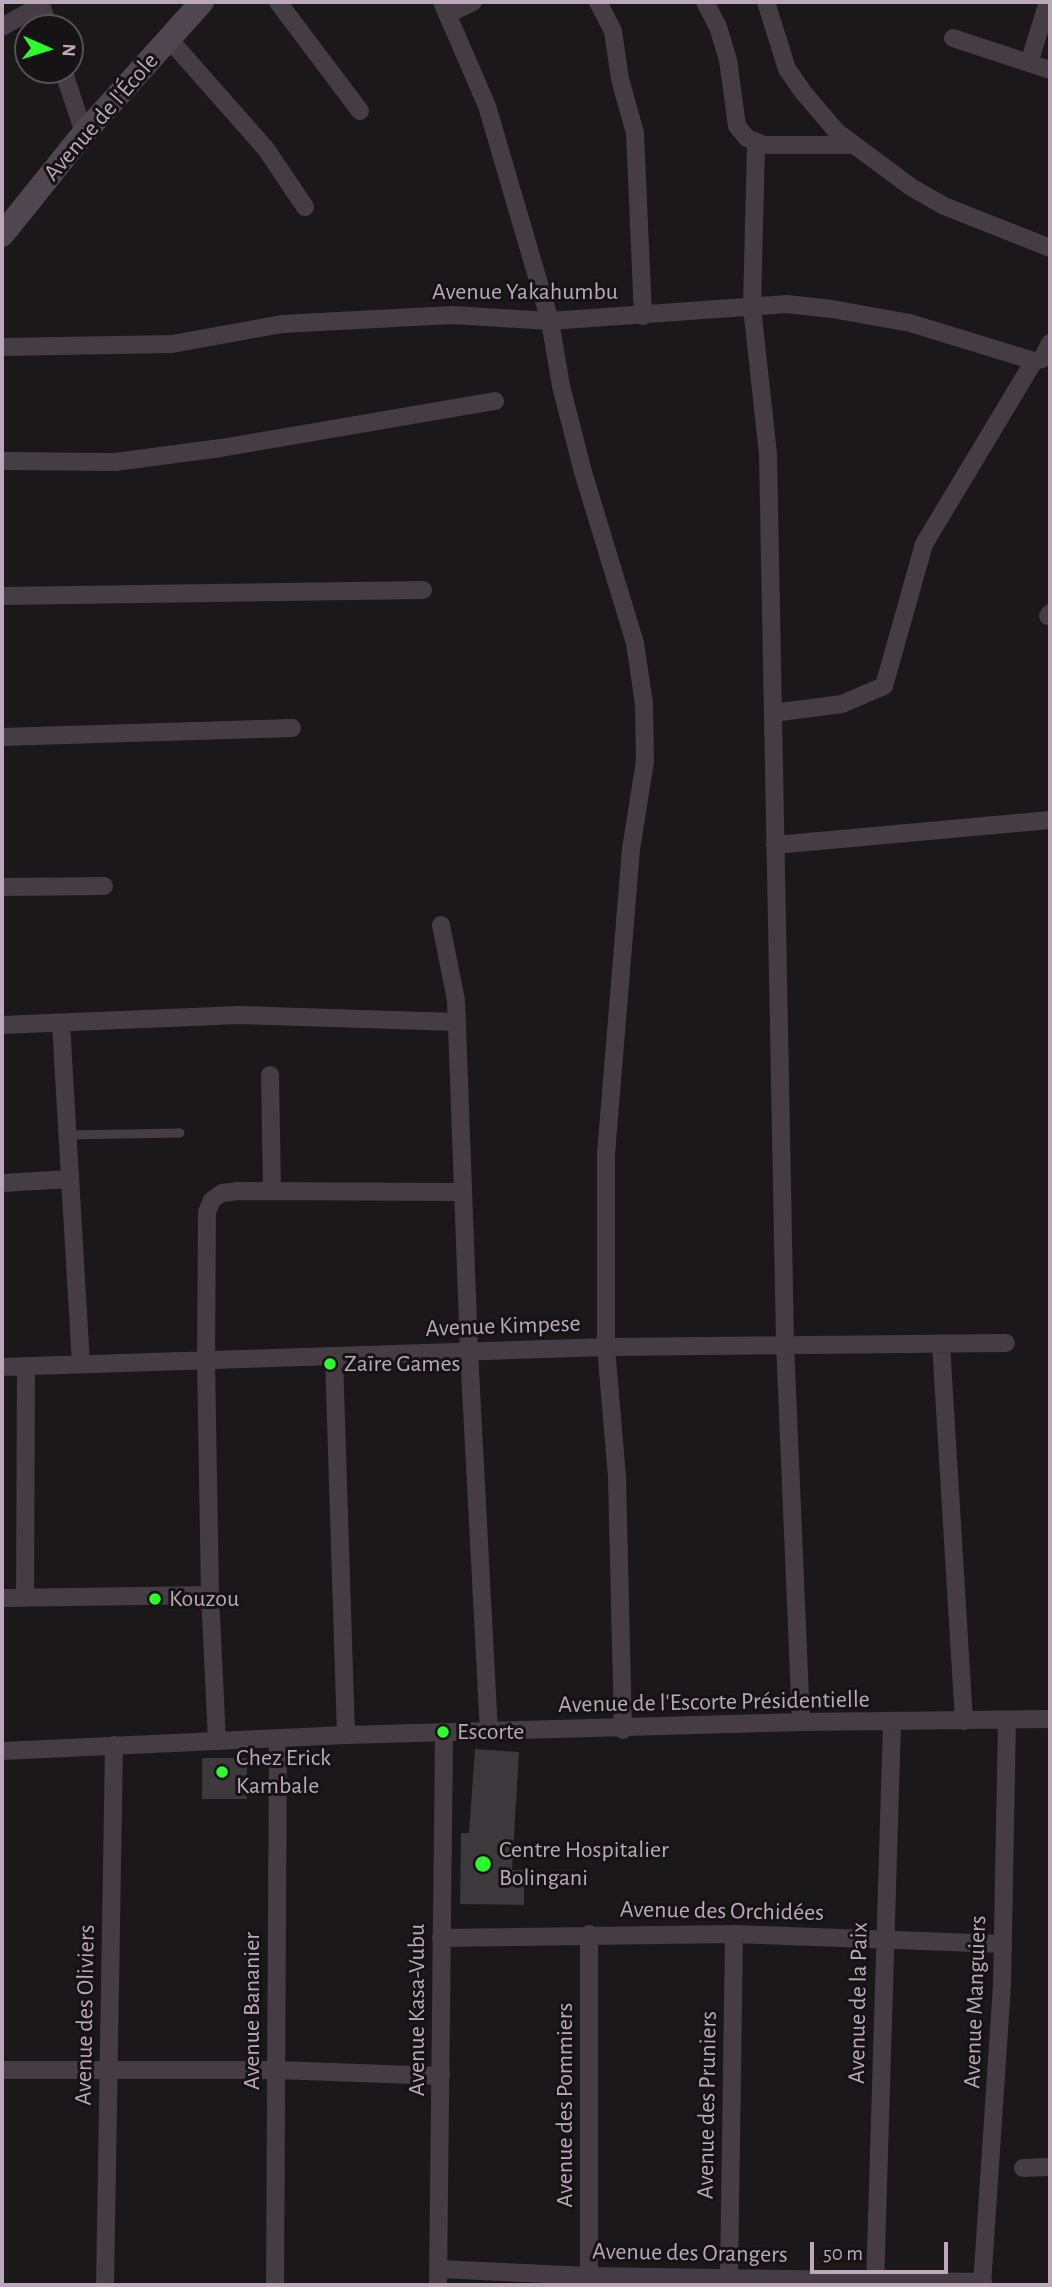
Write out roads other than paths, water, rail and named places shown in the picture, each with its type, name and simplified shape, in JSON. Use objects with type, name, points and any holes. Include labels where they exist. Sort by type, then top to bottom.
[{"type":"main road","name":"Avenue de l'École","points":[[2,234],[84,133],[202,2]]},
{"type":"street","points":[[278,2],[360,111]]},
{"type":"street","points":[[473,2],[444,8],[486,106],[550,321],[561,386],[583,472],[635,643],[644,704],[645,761],[631,849],[606,1154],[606,1347],[617,1477],[623,1730]]},
{"type":"street","points":[[598,2],[613,31],[620,79],[635,133],[643,316]]},
{"type":"street","points":[[705,2],[718,27],[728,60],[737,126],[756,144],[855,145]]},
{"type":"street","points":[[766,2],[787,69],[821,114],[855,145],[944,206],[1050,248]]},
{"type":"street","points":[[1029,63],[1048,2]]},
{"type":"street","points":[[2,27],[40,3]]},
{"type":"street","points":[[953,38],[1050,70]]},
{"type":"street","points":[[169,39],[266,149],[305,207]]},
{"type":"street","points":[[68,84],[84,133]]},
{"type":"street","points":[[756,144],[752,307],[768,454],[785,1343],[802,1722]]},
{"type":"street","name":"Avenue Yakahumbu","points":[[2,347],[172,344],[282,324],[452,315],[550,321],[787,304],[910,323],[1038,360]]},
{"type":"street","points":[[773,713],[842,704],[884,686],[924,544],[1050,343]]},
{"type":"street","points":[[2,461],[115,462],[221,448],[495,401]]},
{"type":"street","points":[[2,596],[423,590]]},
{"type":"street","points":[[2,737],[292,728]]},
{"type":"street","points":[[775,845],[1050,820]]},
{"type":"street","points":[[2,887],[104,886]]},
{"type":"street","points":[[441,925],[456,1000],[469,1351],[489,1732]]},
{"type":"street","points":[[2,1025],[239,1015],[456,1022]]},
{"type":"street","points":[[61,1024],[81,1364]]},
{"type":"street","points":[[271,1075],[272,1191]]},
{"type":"street","points":[[2,1183],[70,1179]]},
{"type":"street","points":[[217,1741],[210,1595],[205,1360],[207,1212],[212,1200],[222,1193],[272,1191],[462,1192]]},
{"type":"street","name":"Avenue Kimpese","points":[[2,1367],[606,1347],[785,1343],[1006,1343]]},
{"type":"street","points":[[941,1344],[964,1721]]},
{"type":"street","points":[[334,1357],[346,1735]]},
{"type":"street","points":[[25,1598],[26,1367]]},
{"type":"street","points":[[2,1598],[210,1595]]},
{"type":"street","name":"Avenue de l'Escorte Présidentielle","points":[[2,1751],[346,1735],[623,1730],[802,1722],[1050,1719]]},
{"type":"street","name":"Avenue Manguiers","points":[[982,2284],[992,2170],[1002,1944],[1007,1720]]},
{"type":"street","name":"Avenue de la Paix","points":[[875,2284],[883,1938],[892,1723]]},
{"type":"street","name":"Avenue Kasa-Vubu","points":[[439,2277],[444,1734]]},
{"type":"street","name":"Avenue Bananier","points":[[275,2285],[278,1738]]},
{"type":"street","name":"Avenue des Oliviers","points":[[105,2285],[114,1745]]},
{"type":"street","name":"Avenue des Pommiers","points":[[589,1934],[589,2276]]},
{"type":"street","name":"Avenue des Orchidées","points":[[442,1938],[734,1934],[1002,1944]]},
{"type":"street","name":"Avenue des Pruniers","points":[[729,2277],[734,1934]]},
{"type":"street","points":[[2,2070],[276,2070],[441,2076]]},
{"type":"street","points":[[1023,2168],[1050,2167]]},
{"type":"street","name":"Avenue des Orangers","points":[[439,2277],[729,2277],[875,2284],[982,2284]]},
{"type":"lane","points":[[68,1135],[180,1133]]},
{"type":"place","name":"Zaïre Games","points":[[330,1364]]},
{"type":"place","name":"Kouzou","points":[[155,1599]]},
{"type":"place","name":"Escorte","points":[[443,1732]]},
{"type":"place","name":"Chez Erick Kambale","points":[[222,1772]]},
{"type":"place","name":"Centre Hospitalier Bolingani","points":[[483,1864]]}]
